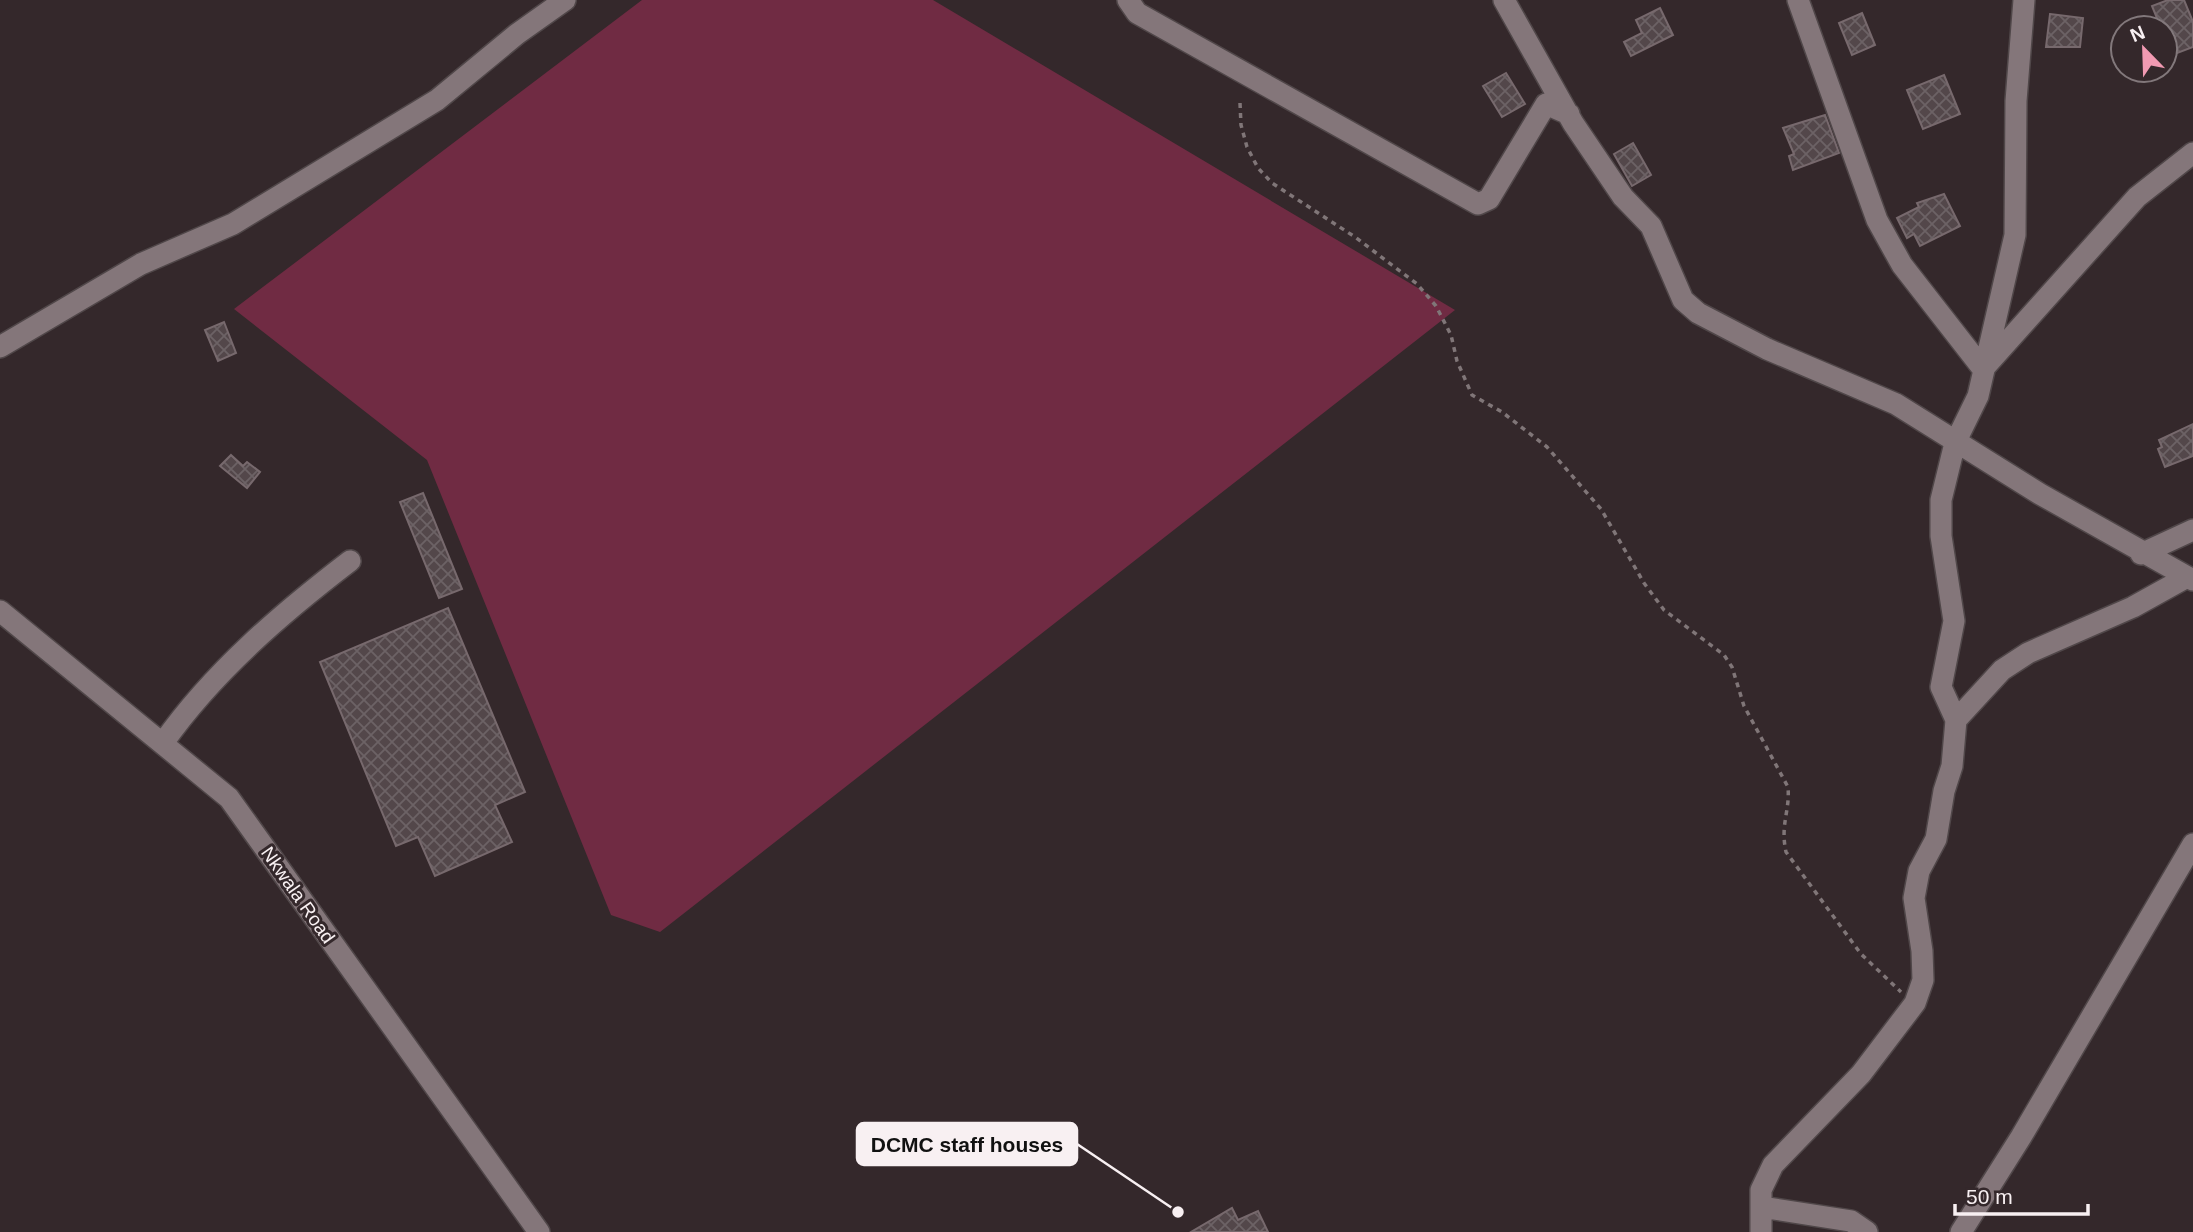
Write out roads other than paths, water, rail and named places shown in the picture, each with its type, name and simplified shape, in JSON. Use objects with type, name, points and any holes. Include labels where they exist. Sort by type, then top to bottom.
[{"type":"street","points":[[0,347],[141,264],[233,224],[426,107],[516,34],[565,0]]},
{"type":"street","points":[[1128,0],[1137,12],[1478,204],[1489,199],[1546,104],[1569,114]]},
{"type":"street","points":[[1504,0],[1569,114],[1623,197],[1651,226],[1683,300],[1698,313],[1767,349],[1896,404],[1955,443],[2141,554],[2190,579]]},
{"type":"street","points":[[1798,0],[1877,220],[1902,265],[1983,369]]},
{"type":"street","points":[[1761,1232],[1761,1190],[1773,1165],[1861,1074],[1914,1003],[1923,980],[1922,951],[1914,898],[1919,871],[1936,839],[1944,791],[1952,766],[1956,720],[1941,687],[1954,621],[1939,518],[1955,443],[1978,396],[2015,235],[2016,101],[2024,0]]},
{"type":"street","points":[[1983,369],[2137,197],[2193,153]]},
{"type":"street","points":[[2141,554],[2193,530]]},
{"type":"street","points":[[163,743],[181,718],[286,610],[350,561]]},
{"type":"street","points":[[1956,720],[2002,670],[2028,653],[2190,579]]},
{"type":"street","name":"Nkwala Road","points":[[0,611],[229,798],[539,1232]]},
{"type":"street","points":[[1961,1232],[2021,1137],[2193,844]]},
{"type":"street","points":[[1761,1206],[1851,1222],[1867,1232]]},
{"type":"place","name":"DCMC staff houses","points":[[1178,1212]]}]
